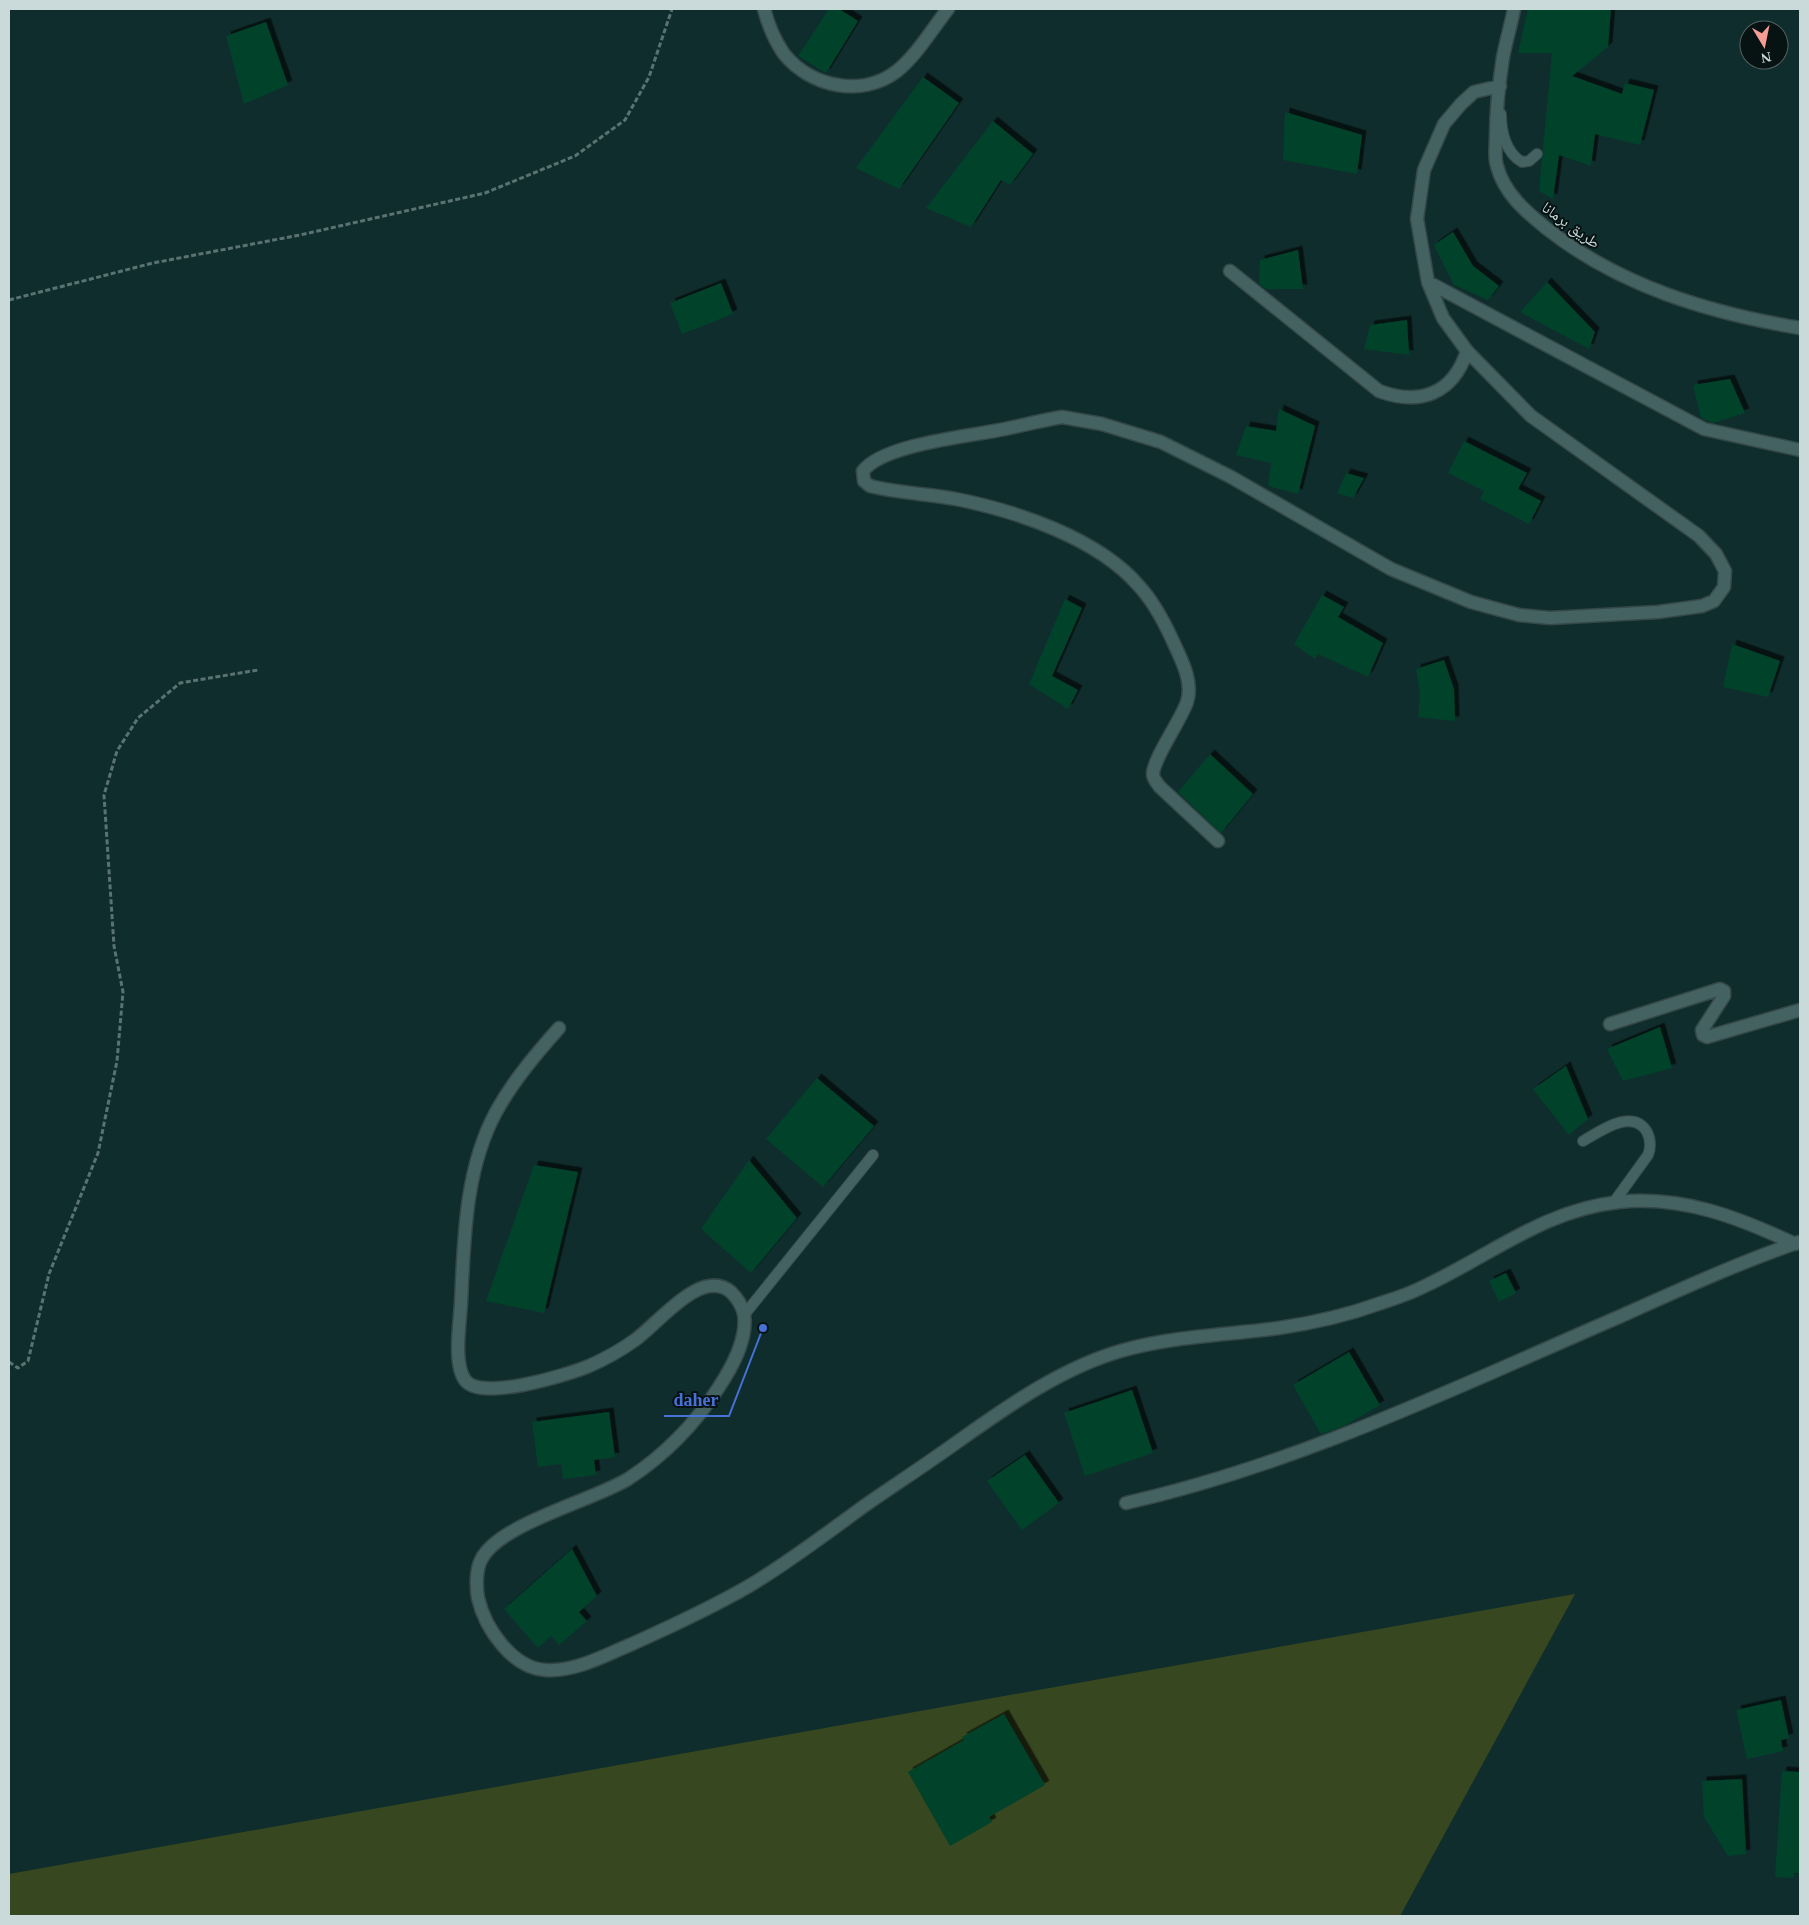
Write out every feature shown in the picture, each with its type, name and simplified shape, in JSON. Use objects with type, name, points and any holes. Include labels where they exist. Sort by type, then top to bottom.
[{"type":"street","points":[[764,9],[768,24],[784,53],[798,68],[826,84],[857,87],[878,82],[897,71],[948,9]]},
{"type":"street","name":"طريق برمانا","points":[[1514,9],[1504,55],[1496,119],[1496,165],[1502,181],[1514,200],[1571,248],[1625,279],[1706,306],[1761,321],[1800,328]]},
{"type":"street","points":[[1218,841],[1160,788],[1154,778],[1154,769],[1187,702],[1190,688],[1186,673],[1168,631],[1139,586],[1112,562],[1057,530],[1023,516],[963,501],[870,486],[864,481],[863,471],[875,461],[893,452],[921,444],[1062,417],[1078,418],[1168,445],[1231,477],[1362,554],[1471,602],[1519,615],[1550,618],[1658,612],[1702,606],[1714,601],[1724,587],[1725,571],[1716,554],[1699,536],[1531,416],[1467,351],[1443,318],[1428,282],[1417,219],[1424,170],[1444,124],[1461,104],[1474,92],[1500,86]]},
{"type":"street","points":[[1230,271],[1379,391],[1394,396],[1422,396],[1443,388],[1463,366],[1467,351]]},
{"type":"street","points":[[1428,282],[1704,429],[1800,450]]},
{"type":"street","points":[[1610,1024],[1720,989],[1724,991],[1724,996],[1702,1030],[1703,1035],[1707,1037],[1800,1010]]},
{"type":"street","points":[[559,1028],[537,1054],[500,1106],[481,1149],[469,1196],[464,1246],[459,1358],[464,1379],[475,1388],[496,1389],[548,1379],[595,1364],[632,1342],[683,1299],[706,1285],[715,1284],[727,1289],[741,1306],[744,1315],[741,1344],[724,1380],[692,1425],[657,1458],[624,1481],[521,1527],[492,1544],[479,1562],[477,1591],[480,1605],[503,1646],[515,1658],[527,1666],[545,1670],[566,1668],[596,1660],[669,1628],[747,1587],[808,1549],[999,1412],[1078,1368],[1123,1350],[1173,1340],[1282,1327],[1328,1319],[1377,1305],[1429,1285],[1520,1233],[1555,1217],[1614,1202],[1644,1200],[1681,1204],[1729,1215],[1798,1243]]},
{"type":"street","points":[[1126,1503],[1185,1490],[1354,1432],[1685,1288],[1798,1243]]},
{"type":"lane","points":[[1500,86],[1502,122],[1508,148],[1522,162],[1529,161],[1537,154]]},
{"type":"lane","points":[[1583,1141],[1616,1123],[1626,1121],[1642,1126],[1647,1132],[1651,1147],[1648,1155],[1614,1202]]},
{"type":"lane","points":[[744,1315],[873,1155]]},
{"type":"path","points":[[9,300],[153,263],[300,235],[485,193],[575,156],[625,120],[649,77],[672,9]]},
{"type":"path","points":[[9,1362],[18,1368],[28,1360],[49,1274],[98,1153],[117,1061],[123,992],[114,946],[104,795],[117,751],[138,718],[180,683],[258,670]]},
{"type":"green space","points":[[1575,1594],[1400,1916],[9,1916],[9,1874]]},
{"type":"building","points":[[829,9],[839,9],[858,21],[826,73],[798,56]]},
{"type":"building","points":[[1528,9],[1611,9],[1608,47],[1572,76],[1622,94],[1625,83],[1654,90],[1640,145],[1595,134],[1591,166],[1559,155],[1553,199],[1539,191],[1552,53],[1518,53]]},
{"type":"building","points":[[266,22],[288,85],[244,104],[226,36]]},
{"type":"building","points":[[923,77],[959,103],[899,189],[856,168]]},
{"type":"building","points":[[1285,112],[1362,135],[1357,174],[1283,160]]},
{"type":"building","points":[[993,121],[1033,154],[1010,185],[1001,180],[971,227],[926,208]]},
{"type":"building","points":[[1453,232],[1473,266],[1499,286],[1488,300],[1454,285],[1434,245]]},
{"type":"building","points":[[1298,250],[1303,289],[1266,289],[1259,284],[1260,260]]},
{"type":"building","points":[[1547,282],[1595,332],[1589,349],[1520,312]]},
{"type":"building","points":[[721,283],[733,314],[682,334],[670,303]]},
{"type":"building","points":[[1407,320],[1409,355],[1364,349],[1370,325]]},
{"type":"building","points":[[1730,379],[1745,413],[1713,423],[1701,418],[1693,385]]},
{"type":"building","points":[[1279,409],[1315,426],[1298,494],[1268,486],[1271,463],[1236,455],[1246,426],[1276,431]]},
{"type":"building","points":[[1464,441],[1527,473],[1518,489],[1541,501],[1529,524],[1480,499],[1484,491],[1448,473]]},
{"type":"building","points":[[1346,473],[1364,478],[1353,498],[1337,493]]},
{"type":"building","points":[[1322,595],[1344,607],[1338,617],[1383,643],[1368,677],[1318,654],[1315,659],[1294,644]]},
{"type":"building","points":[[1065,599],[1082,608],[1052,676],[1078,690],[1068,709],[1029,684]]},
{"type":"building","points":[[1732,644],[1780,661],[1768,697],[1723,687]]},
{"type":"building","points":[[1444,660],[1454,689],[1455,721],[1418,717],[1420,694],[1416,669]]},
{"type":"building","points":[[1210,754],[1253,794],[1221,833],[1178,792]]},
{"type":"building","points":[[1660,1027],[1672,1068],[1623,1081],[1607,1049]]},
{"type":"building","points":[[1566,1066],[1588,1119],[1569,1135],[1533,1089]]},
{"type":"building","points":[[817,1078],[874,1126],[823,1187],[766,1139]]},
{"type":"building","points":[[749,1160],[797,1218],[751,1273],[701,1229]]},
{"type":"building","points":[[534,1165],[578,1172],[544,1313],[486,1301]]},
{"type":"building","points":[[1506,1273],[1516,1293],[1499,1302],[1489,1281]]},
{"type":"building","points":[[1349,1352],[1380,1405],[1344,1426],[1321,1434],[1293,1385]]},
{"type":"building","points":[[1132,1390],[1153,1453],[1085,1476],[1064,1413]]},
{"type":"building","points":[[609,1412],[615,1457],[594,1460],[596,1475],[563,1479],[561,1464],[538,1467],[532,1422]]},
{"type":"building","points":[[1025,1455],[1059,1503],[1022,1530],[987,1481]]},
{"type":"building","points":[[572,1549],[597,1596],[579,1612],[587,1621],[559,1645],[551,1636],[538,1648],[504,1609]]},
{"type":"building","points":[[1781,1700],[1789,1738],[1781,1740],[1783,1751],[1747,1759],[1736,1710]]},
{"type":"building","points":[[1004,1714],[1045,1785],[989,1817],[992,1822],[950,1846],[908,1772],[964,1740],[962,1737]]},
{"type":"building","points":[[1782,1771],[1800,1772],[1800,1873],[1794,1873],[1793,1878],[1775,1877]]},
{"type":"building","points":[[1742,1779],[1746,1854],[1728,1856],[1704,1817],[1702,1781]]},
{"type":"place","name":"daher","points":[[763,1328]]}]
